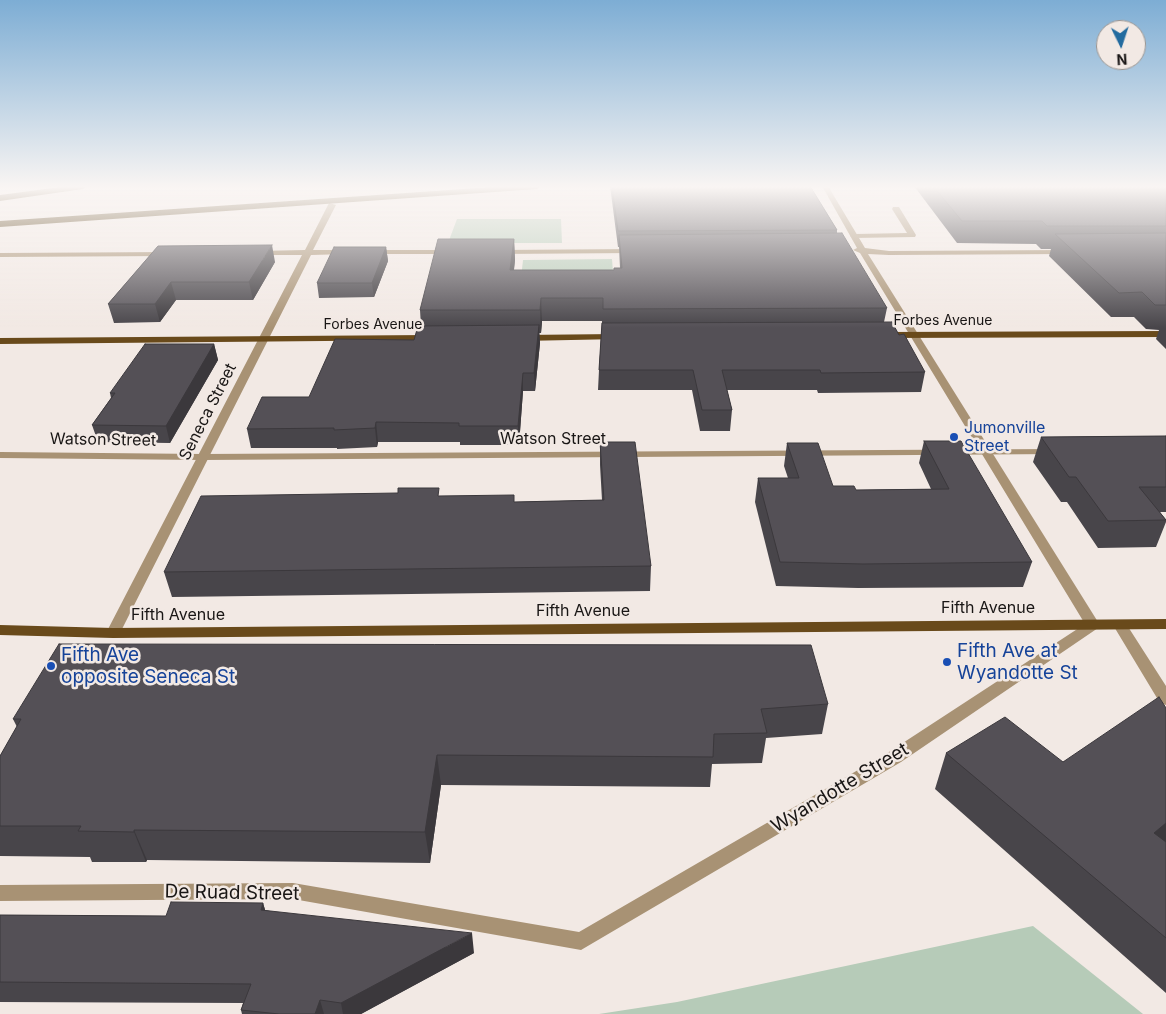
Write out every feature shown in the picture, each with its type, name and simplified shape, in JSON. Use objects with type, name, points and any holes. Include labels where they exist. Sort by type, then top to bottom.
[{"type":"main road","name":"Forbes Avenue","points":[[872,336],[1166,334]]},
{"type":"main road","points":[[507,338],[625,337]]},
{"type":"main road","name":"Forbes Avenue","points":[[0,341],[437,338]]},
{"type":"main road","name":"Fifth Avenue","points":[[0,630],[113,633],[1166,624]]},
{"type":"street","name":"Seneca Street","points":[[113,633],[318,233]]},
{"type":"street","points":[[852,233],[857,250],[916,335],[1094,625]]},
{"type":"street","points":[[854,236],[912,235],[911,233]]},
{"type":"street","points":[[857,250],[889,253],[1070,252]]},
{"type":"street","points":[[489,252],[642,251]]},
{"type":"street","points":[[247,253],[353,252]]},
{"type":"street","points":[[362,252],[460,252]]},
{"type":"street","points":[[0,255],[177,254]]},
{"type":"street","name":"Watson Street","points":[[0,455],[203,457],[1064,452]]},
{"type":"street","name":"Wyandotte Street","points":[[581,941],[895,757],[1094,625]]},
{"type":"street","points":[[1120,625],[1166,699]]},
{"type":"street","name":"De Ruad Street","points":[[0,893],[292,891],[581,941]]},
{"type":"green space","points":[[452,233],[562,233],[562,243],[448,243]]},
{"type":"green space","points":[[612,259],[614,285],[520,287],[523,260]]},
{"type":"green space","points":[[1033,926],[1143,1014],[599,1014],[677,1002]]},
{"type":"building","points":[[842,233],[887,308],[603,309],[603,298],[541,298],[540,310],[420,310],[438,239],[514,239],[510,270],[614,270],[614,268],[622,268],[619,235]]},
{"type":"building","points":[[1166,233],[1166,305],[1155,305],[1142,292],[1119,293],[1055,234]]},
{"type":"building","points":[[272,245],[249,282],[171,282],[155,304],[108,304],[158,246]]},
{"type":"building","points":[[334,247],[386,247],[372,283],[317,283]]},
{"type":"building","points":[[892,322],[899,335],[904,334],[925,372],[821,373],[820,370],[722,370],[732,410],[702,410],[693,370],[599,370],[602,323]]},
{"type":"building","points":[[539,325],[534,373],[523,373],[518,426],[459,426],[459,423],[376,422],[375,428],[334,430],[334,428],[247,429],[262,397],[309,397],[335,339],[414,340],[418,326]]},
{"type":"building","points":[[145,344],[214,344],[166,426],[92,425],[115,393],[110,393]]},
{"type":"building","points":[[1166,436],[1166,487],[1139,487],[1166,520],[1108,521],[1076,477],[1069,477],[1041,437]]},
{"type":"building","points":[[924,441],[961,441],[1032,562],[863,564],[780,562],[758,478],[799,478],[787,443],[818,443],[833,486],[854,486],[856,490],[949,489]]},
{"type":"building","points":[[600,442],[635,442],[651,566],[164,572],[201,496],[398,493],[398,488],[439,488],[438,496],[514,495],[514,502],[604,500]]},
{"type":"building","points":[[59,644],[811,645],[828,704],[761,709],[767,733],[714,734],[713,757],[437,755],[425,832],[134,830],[134,832],[78,831],[81,826],[0,826],[0,756],[21,719],[13,719]]},
{"type":"building","points":[[1159,697],[1166,708],[1166,823],[1154,833],[1166,842],[1166,938],[946,753],[1005,717],[1063,762]]},
{"type":"building","points":[[171,902],[263,903],[261,910],[472,933],[341,1003],[320,1000],[315,1014],[279,1014],[241,1010],[251,984],[0,982],[0,915],[166,916]]},
{"type":"place","name":"Jumonville Street","points":[[954,437]]},
{"type":"place","name":"Fifth Ave at Wyandotte St","points":[[947,662]]},
{"type":"place","name":"Fifth Ave opposite Seneca St","points":[[51,666]]}]
